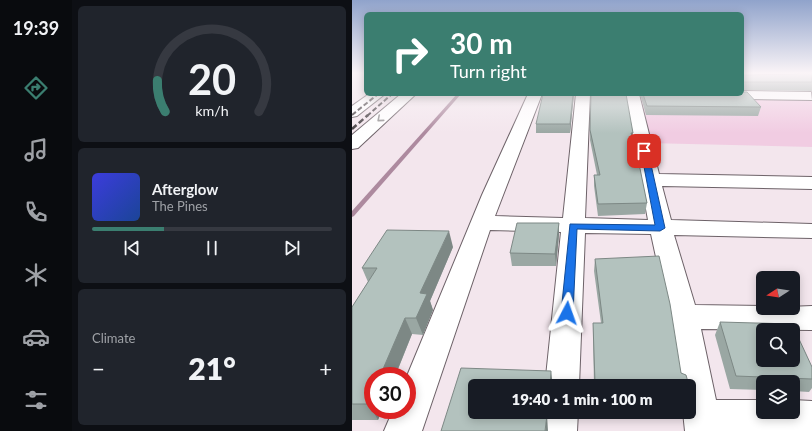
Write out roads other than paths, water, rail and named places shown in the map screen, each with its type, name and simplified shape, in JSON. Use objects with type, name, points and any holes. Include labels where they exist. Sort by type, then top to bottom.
[{"type":"street","points":[[744,95],[812,96]]},
{"type":"street","points":[[352,113],[375,96]]},
{"type":"street","points":[[352,144],[407,96]]},
{"type":"street","points":[[402,431],[482,223],[534,96]]},
{"type":"street","points":[[562,379],[583,96]]},
{"type":"street","points":[[632,96],[660,228],[684,317],[703,424],[812,419]]},
{"type":"street","points":[[650,180],[812,183]]},
{"type":"street","points":[[482,223],[812,231]]},
{"type":"street","points":[[684,317],[812,318]]},
{"type":"street","points":[[558,431],[559,419]]},
{"type":"waterway","points":[[352,215],[457,96]]},
{"type":"railway","points":[[352,115],[376,96]]},
{"type":"railway","points":[[367,116],[390,96]]},
{"type":"railway","points":[[352,129],[368,115]]}]
